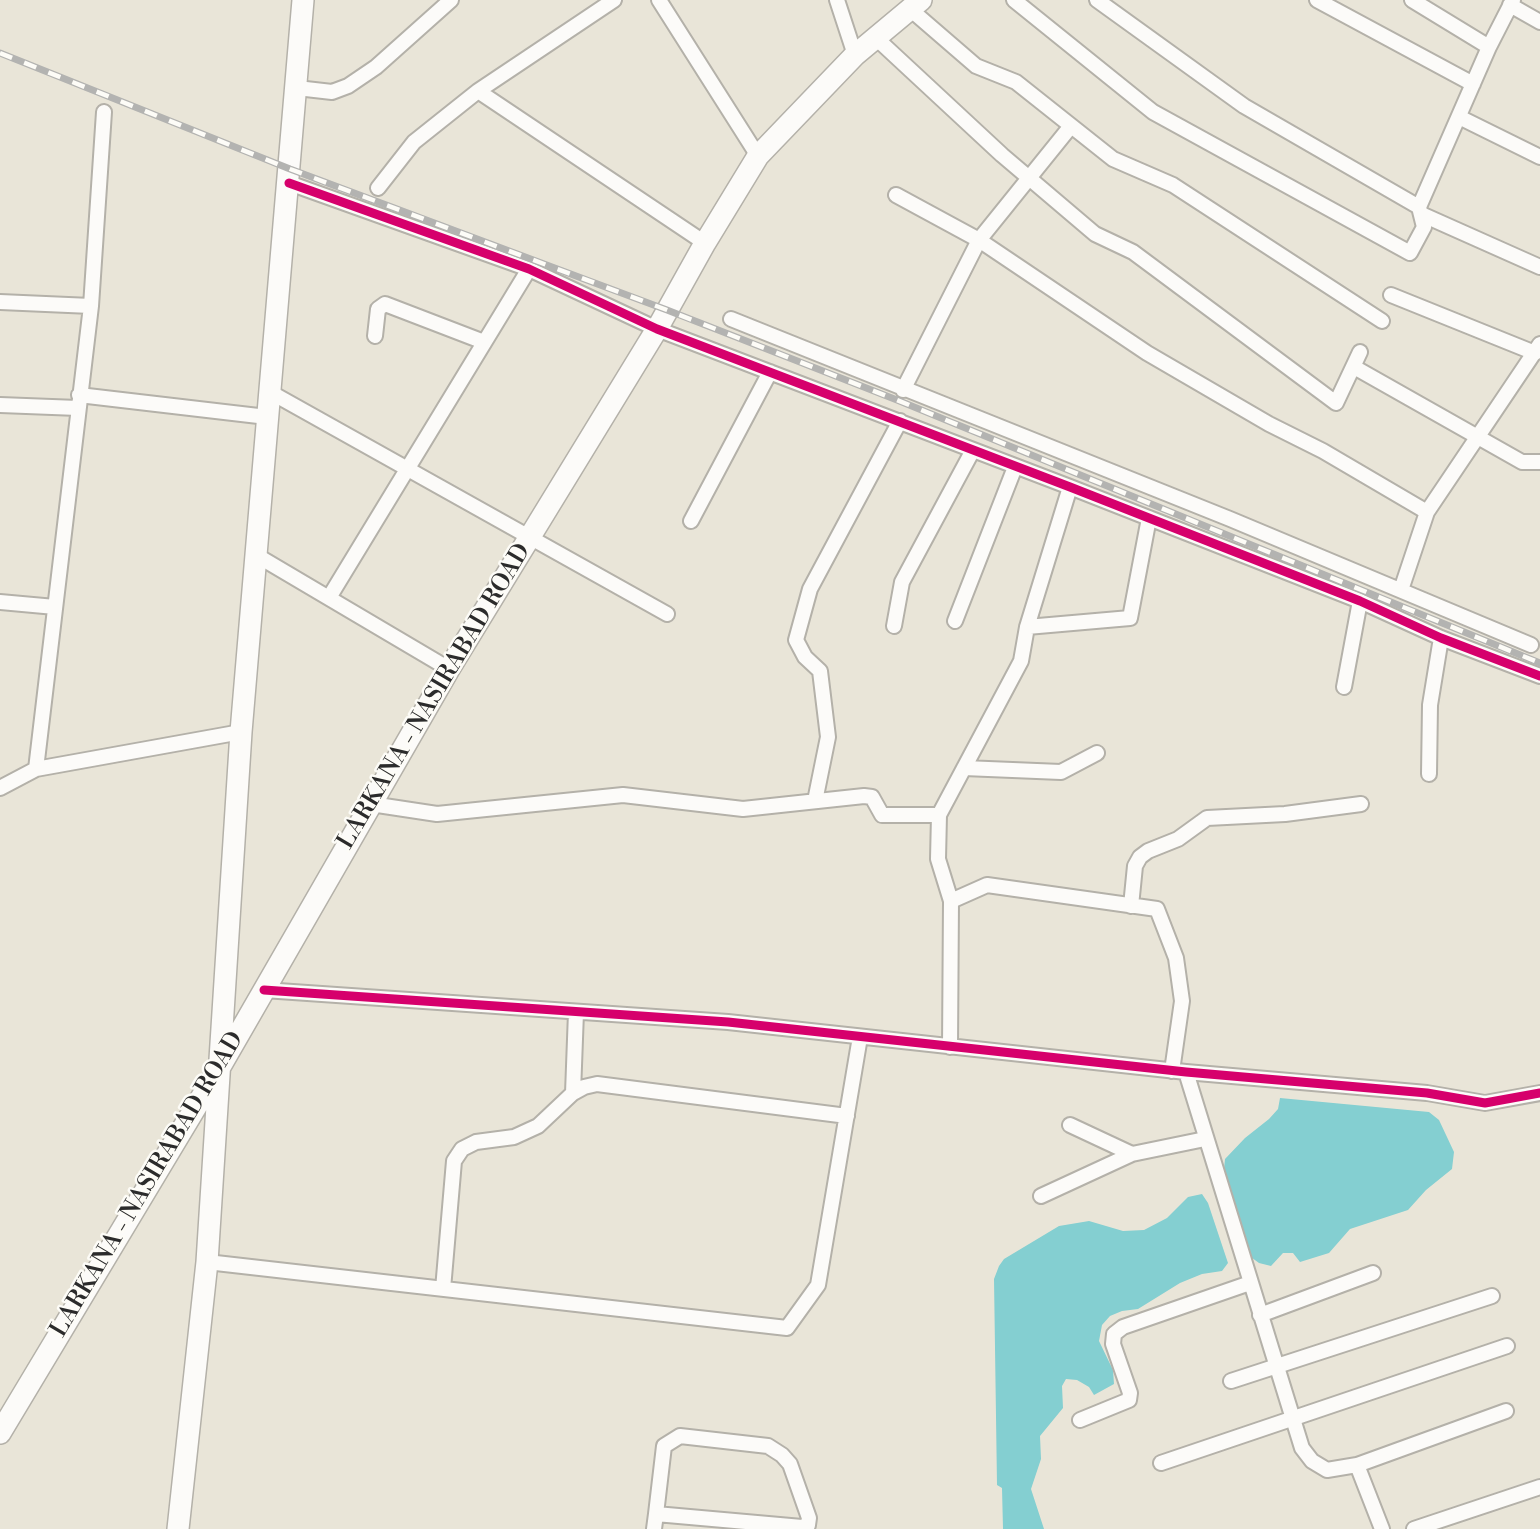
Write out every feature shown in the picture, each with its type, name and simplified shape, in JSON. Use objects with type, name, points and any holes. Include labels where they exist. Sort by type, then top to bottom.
[{"type":"main road","points":[[178,1529],[206,1262],[241,732],[303,0]]},
{"type":"main road","name":"LARKANA - NASIRABAD ROAD","points":[[1,1429],[220,1065],[449,669],[657,329],[758,156],[855,55],[916,4]]},
{"type":"street","points":[[297,88],[332,92],[348,86],[376,67],[451,0]]},
{"type":"street","points":[[378,188],[414,142],[478,91],[614,0]]},
{"type":"street","points":[[659,0],[758,156]]},
{"type":"street","points":[[837,0],[855,55]]},
{"type":"street","points":[[1014,0],[1153,112],[1410,253],[1424,227],[1420,211],[1489,47],[1511,2],[1540,22]]},
{"type":"street","points":[[1097,0],[1244,106],[1420,211],[1540,267]]},
{"type":"street","points":[[1317,0],[1473,84]]},
{"type":"street","points":[[1412,0],[1489,47]]},
{"type":"street","points":[[916,4],[976,66],[1016,82],[1113,159],[1173,185],[1382,321]]},
{"type":"street","points":[[876,38],[1029,178],[1095,233],[1133,252],[1336,403],[1360,352]]},
{"type":"street","points":[[478,91],[705,243]]},
{"type":"street","points":[[36,769],[91,306],[104,112]]},
{"type":"street","points":[[1459,117],[1540,157]]},
{"type":"street","points":[[903,390],[979,240],[1071,126]]},
{"type":"street","points":[[289,183],[529,269],[657,329],[1149,518],[1540,676]]},
{"type":"street","points":[[896,195],[979,240],[1147,353],[1427,512]]},
{"type":"street","points":[[330,596],[529,269]]},
{"type":"street","points":[[1391,295],[1537,349],[1427,512],[1401,590]]},
{"type":"street","points":[[0,302],[91,306]]},
{"type":"street","points":[[375,336],[378,309],[385,304],[484,342]]},
{"type":"street","points":[[731,319],[1218,514],[1531,645]]},
{"type":"street","points":[[1354,367],[1477,439],[1522,462],[1540,463]]},
{"type":"street","points":[[691,521],[770,372]]},
{"type":"street","points":[[270,392],[667,614]]},
{"type":"street","points":[[0,405],[79,401],[267,417]]},
{"type":"street","points":[[815,801],[828,737],[820,671],[804,657],[796,640],[810,589],[900,421]]},
{"type":"street","points":[[894,626],[902,582],[973,450]]},
{"type":"street","points":[[955,621],[1015,467]]},
{"type":"street","points":[[950,1047],[951,901],[938,859],[939,816],[1021,661],[1027,627],[1070,487]]},
{"type":"street","points":[[1027,627],[1130,618],[1149,518]]},
{"type":"street","points":[[256,555],[330,596],[449,669]]},
{"type":"street","points":[[1344,687],[1360,601]]},
{"type":"street","points":[[0,602],[55,607]]},
{"type":"street","points":[[1429,774],[1430,705],[1441,638]]},
{"type":"street","points":[[0,788],[36,769],[241,732]]},
{"type":"street","points":[[964,768],[1061,772],[1097,753]]},
{"type":"street","points":[[371,804],[437,814],[623,795],[743,809],[864,796],[872,797],[882,815],[939,816]]},
{"type":"street","points":[[1131,905],[1135,866],[1140,857],[1178,839],[1207,818],[1285,814],[1361,804]]},
{"type":"street","points":[[951,901],[987,885],[1157,909],[1176,958],[1182,1001],[1179,1071],[1205,1139],[1303,1448],[1312,1461],[1327,1470],[1357,1465],[1506,1411]]},
{"type":"street","points":[[264,990],[728,1022],[1179,1071],[1427,1093],[1485,1103],[1540,1093]]},
{"type":"street","points":[[573,1093],[576,1012]]},
{"type":"street","points":[[206,1262],[787,1328],[818,1285],[860,1037]]},
{"type":"street","points":[[443,1289],[454,1161],[462,1149],[476,1142],[514,1137],[538,1126],[573,1093],[584,1087],[597,1084],[847,1116]]},
{"type":"street","points":[[1070,1125],[1132,1154]]},
{"type":"street","points":[[1041,1196],[1132,1154],[1205,1139]]},
{"type":"street","points":[[1260,1315],[1373,1273]]},
{"type":"street","points":[[1080,1420],[1129,1400],[1130,1393],[1113,1344],[1114,1334],[1123,1327],[1250,1283]]},
{"type":"street","points":[[1231,1381],[1492,1296]]},
{"type":"street","points":[[1161,1463],[1507,1346]]},
{"type":"street","points":[[680,1436],[768,1446],[790,1464],[809,1518],[808,1525],[802,1527],[655,1522],[664,1446],[680,1436]]},
{"type":"street","points":[[1357,1465],[1382,1529]]},
{"type":"street","points":[[1414,1529],[1540,1487]]},
{"type":"water","points":[[1280,1098],[1429,1112],[1439,1120],[1454,1152],[1452,1169],[1426,1190],[1408,1210],[1350,1229],[1329,1253],[1300,1262],[1293,1253],[1283,1253],[1271,1266],[1259,1263],[1248,1255],[1223,1179],[1225,1159],[1269,1119],[1278,1109]]},
{"type":"water","points":[[1202,1194],[1208,1203],[1228,1263],[1222,1271],[1202,1274],[1180,1283],[1138,1309],[1110,1316],[1102,1325],[1099,1341],[1113,1370],[1114,1384],[1094,1395],[1089,1387],[1077,1380],[1066,1379],[1062,1386],[1063,1408],[1040,1436],[1041,1459],[1031,1489],[1044,1529],[1003,1529],[1002,1488],[997,1485],[994,1279],[999,1266],[1004,1259],[1059,1226],[1089,1221],[1123,1231],[1144,1230],[1167,1218],[1188,1197]]},
{"type":"railway","points":[[0,53],[290,169],[667,310],[897,400],[1540,663]]},
{"type":"cycle path","points":[[289,183],[529,269],[657,329],[1070,487],[1360,601],[1441,638],[1540,676]]},
{"type":"cycle path","points":[[264,990],[728,1022],[1186,1072],[1427,1093],[1485,1103],[1540,1093]]}]
